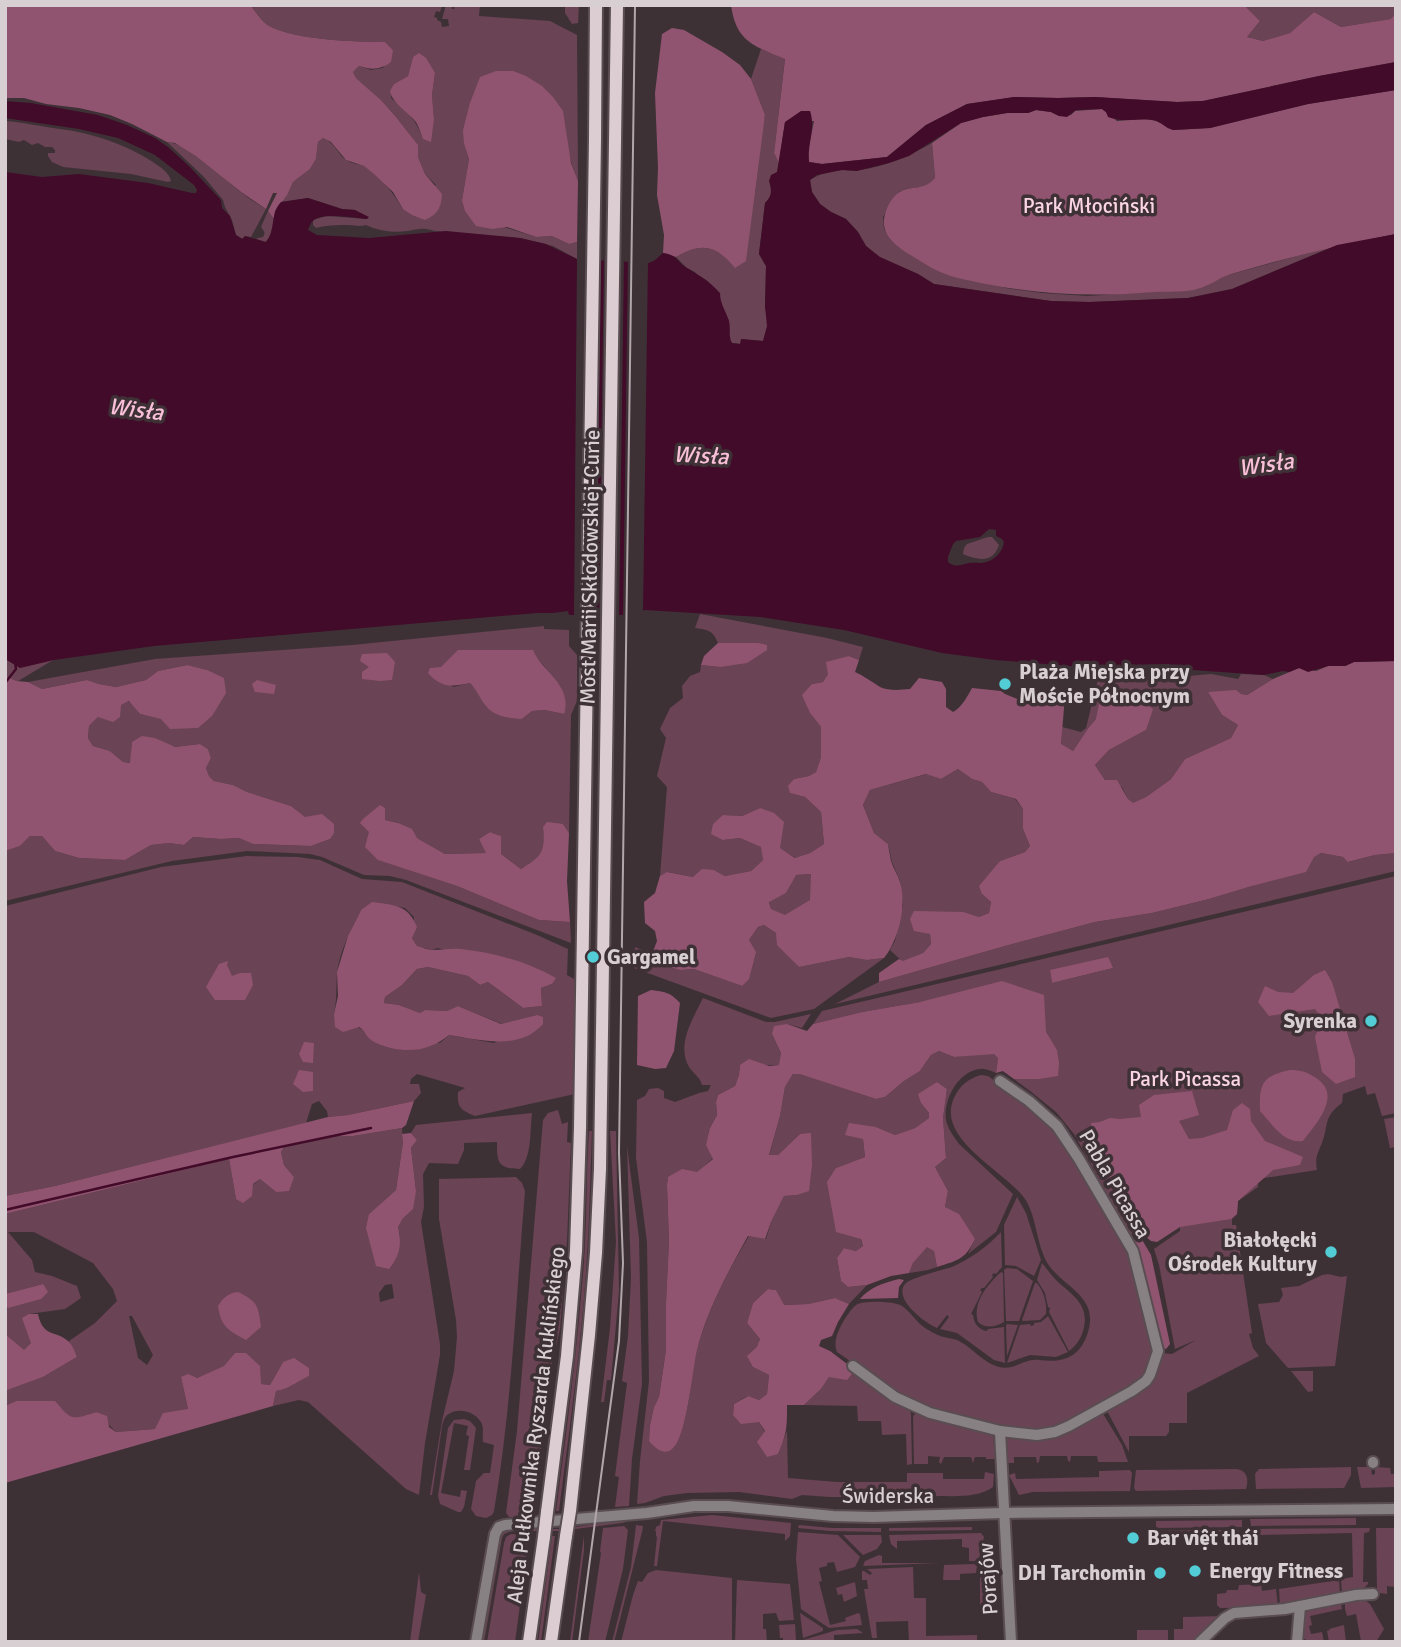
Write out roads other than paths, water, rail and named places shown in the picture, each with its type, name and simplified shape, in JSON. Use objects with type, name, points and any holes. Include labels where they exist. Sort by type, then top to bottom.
[{"type":"main road","name":"Most Marii Skłodowskiej-Curie","points":[[580,1128],[596,5]]},
{"type":"main road","name":"Most Marii Skłodowskiej-Curie","points":[[601,1129],[617,5]]},
{"type":"main road","name":"Aleja Pułkownika Ryszarda Kuklińskiego","points":[[529,1642],[567,1356],[576,1251],[580,1128]]},
{"type":"main road","name":"Aleja Pułkownika Ryszarda Kuklińskiego","points":[[551,1642],[570,1511],[589,1335],[596,1253],[601,1129]]},
{"type":"street","name":"Pabla Picassa","points":[[853,1366],[895,1397],[930,1413],[1000,1431],[1037,1435],[1069,1426],[1140,1385],[1150,1375],[1158,1351],[1133,1251],[1057,1126],[1000,1080]]},
{"type":"street","points":[[1000,1431],[1003,1513]]},
{"type":"street","name":"Świderska","points":[[476,1642],[495,1534],[499,1527],[505,1525],[647,1513],[694,1506],[873,1517],[1396,1509]]},
{"type":"street","name":"Porajów","points":[[1003,1513],[1011,1642]]},
{"type":"street","points":[[1200,1642],[1234,1613],[1286,1609],[1373,1594]]},
{"type":"street","points":[[1298,1642],[1300,1606]]},
{"type":"water","name":"Wisła","points":[[1396,62],[1396,90],[1308,104],[1210,128],[1173,130],[1153,120],[1114,119],[1108,117],[1102,109],[1076,110],[1067,117],[1036,110],[1028,113],[1007,113],[961,123],[909,156],[889,163],[857,171],[842,170],[817,175],[810,180],[812,192],[820,204],[846,219],[866,246],[880,257],[934,284],[1051,301],[1188,298],[1232,289],[1337,245],[1396,234],[1396,661],[1354,662],[1308,672],[1299,668],[1264,675],[1178,669],[1168,664],[1070,666],[942,653],[844,630],[760,617],[645,610],[628,615],[569,615],[568,611],[537,613],[154,646],[54,660],[20,668],[5,659],[5,172],[42,177],[79,174],[148,183],[192,193],[197,190],[155,155],[118,138],[5,118],[5,101],[98,115],[155,138],[189,166],[221,200],[222,208],[230,216],[236,235],[242,239],[245,236],[266,242],[275,211],[281,202],[308,198],[342,209],[355,210],[369,217],[318,218],[308,230],[317,235],[369,238],[446,231],[520,238],[546,244],[577,259],[649,263],[663,253],[668,254],[705,279],[720,293],[729,321],[732,343],[740,344],[741,339],[763,341],[767,326],[766,266],[759,254],[765,203],[771,193],[771,175],[777,172],[785,122],[801,111],[810,111],[812,117],[809,162],[822,164],[887,157],[926,125],[967,104],[1014,97],[1203,101]],"holes":[[[989,529],[996,530],[996,536],[1004,542],[1000,552],[992,559],[984,563],[958,566],[948,562],[956,541],[980,537]]]},
{"type":"waterway","points":[[5,683],[16,669],[15,662]]},
{"type":"waterway","points":[[5,1210],[371,1128]]},
{"type":"tram line","points":[[579,1642],[619,1341],[623,1263],[619,1153],[635,5]]},
{"type":"place","name":"Plaża Miejska przy Moście Północnym","points":[[1005,684]]},
{"type":"place","name":"Gargamel","points":[[593,957]]},
{"type":"place","name":"Syrenka","points":[[1371,1021]]},
{"type":"place","name":"Białołęcki Ośrodek Kultury","points":[[1331,1252]]},
{"type":"place","name":"Bar việt thái","points":[[1133,1538]]},
{"type":"place","name":"Energy Fitness","points":[[1195,1571]]},
{"type":"place","name":"DH Tarchomin","points":[[1160,1573]]},
{"type":"park label","name":"Park Młociński","points":[[1089,206]]},
{"type":"park label","name":"Park Picassa","points":[[1185,1079]]}]
